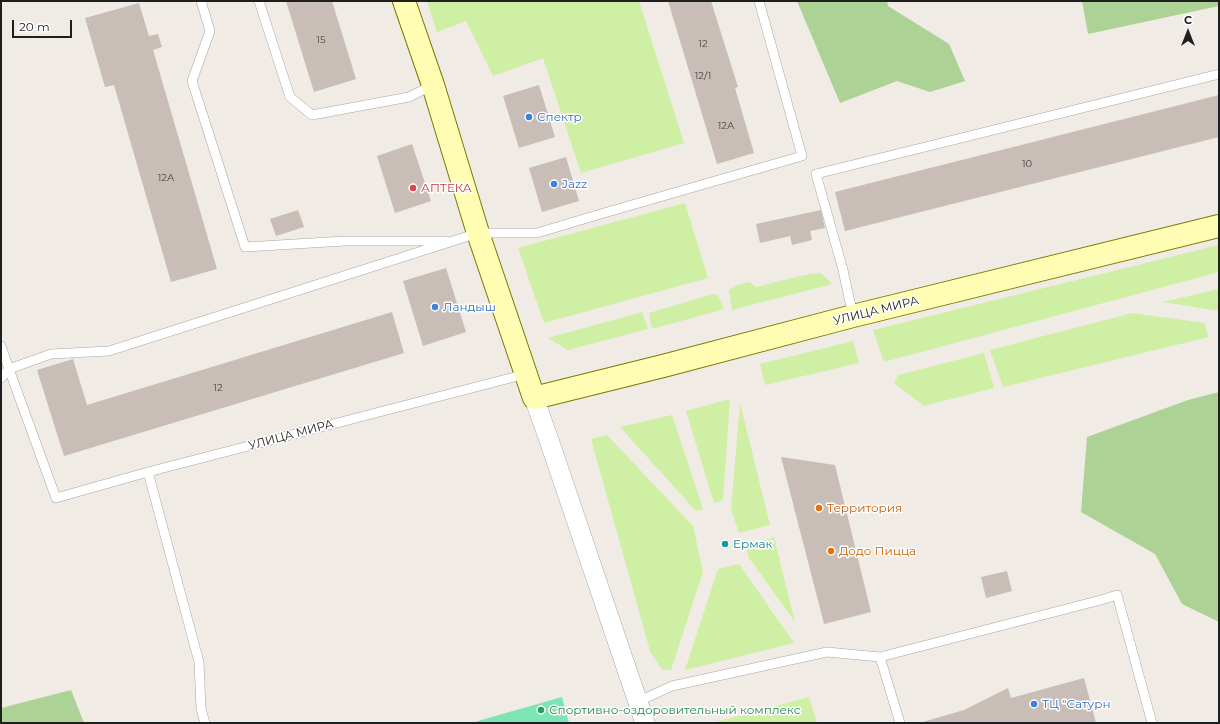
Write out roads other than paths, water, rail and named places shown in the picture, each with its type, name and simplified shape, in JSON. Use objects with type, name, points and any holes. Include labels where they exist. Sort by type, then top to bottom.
[{"type":"street","points":[[404,1],[433,85],[478,233],[645,723]]},
{"type":"street","name":"УЛИЦА МИРА","points":[[534,398],[853,316],[1219,226]]},
{"type":"lane","points":[[201,1],[210,31],[192,81],[245,247],[345,241],[456,241]]},
{"type":"lane","points":[[259,1],[290,97],[312,115],[409,97],[433,85]]},
{"type":"lane","points":[[1,378],[9,368],[51,354],[109,351],[478,233],[537,233],[604,212],[802,156],[759,1]]},
{"type":"lane","points":[[853,316],[843,270],[816,174],[1219,74]]},
{"type":"lane","points":[[1,346],[9,368]]},
{"type":"lane","name":"УЛИЦА МИРА","points":[[9,368],[56,498],[148,472],[526,374]]},
{"type":"lane","points":[[148,472],[199,662],[201,709],[205,723]]},
{"type":"lane","points":[[638,702],[672,686],[827,652],[880,657],[1117,595],[1152,723]]},
{"type":"lane","points":[[880,657],[900,723]]},
{"type":"place","name":"Спектр","points":[[529,117]]},
{"type":"place","name":"Jazz","points":[[554,184]]},
{"type":"place","name":"АПТЕКА","points":[[413,188]]},
{"type":"place","name":"Ландыш","points":[[435,307]]},
{"type":"place","name":"Территория","points":[[819,508]]},
{"type":"place","name":"Ермак","points":[[725,544]]},
{"type":"place","name":"Додо Пицца","points":[[831,551]]},
{"type":"place","name":"ТЦ \"Сатурн","points":[[1034,704]]},
{"type":"place","name":"Спортивно-оздоровительный комплекс","points":[[541,710]]}]
